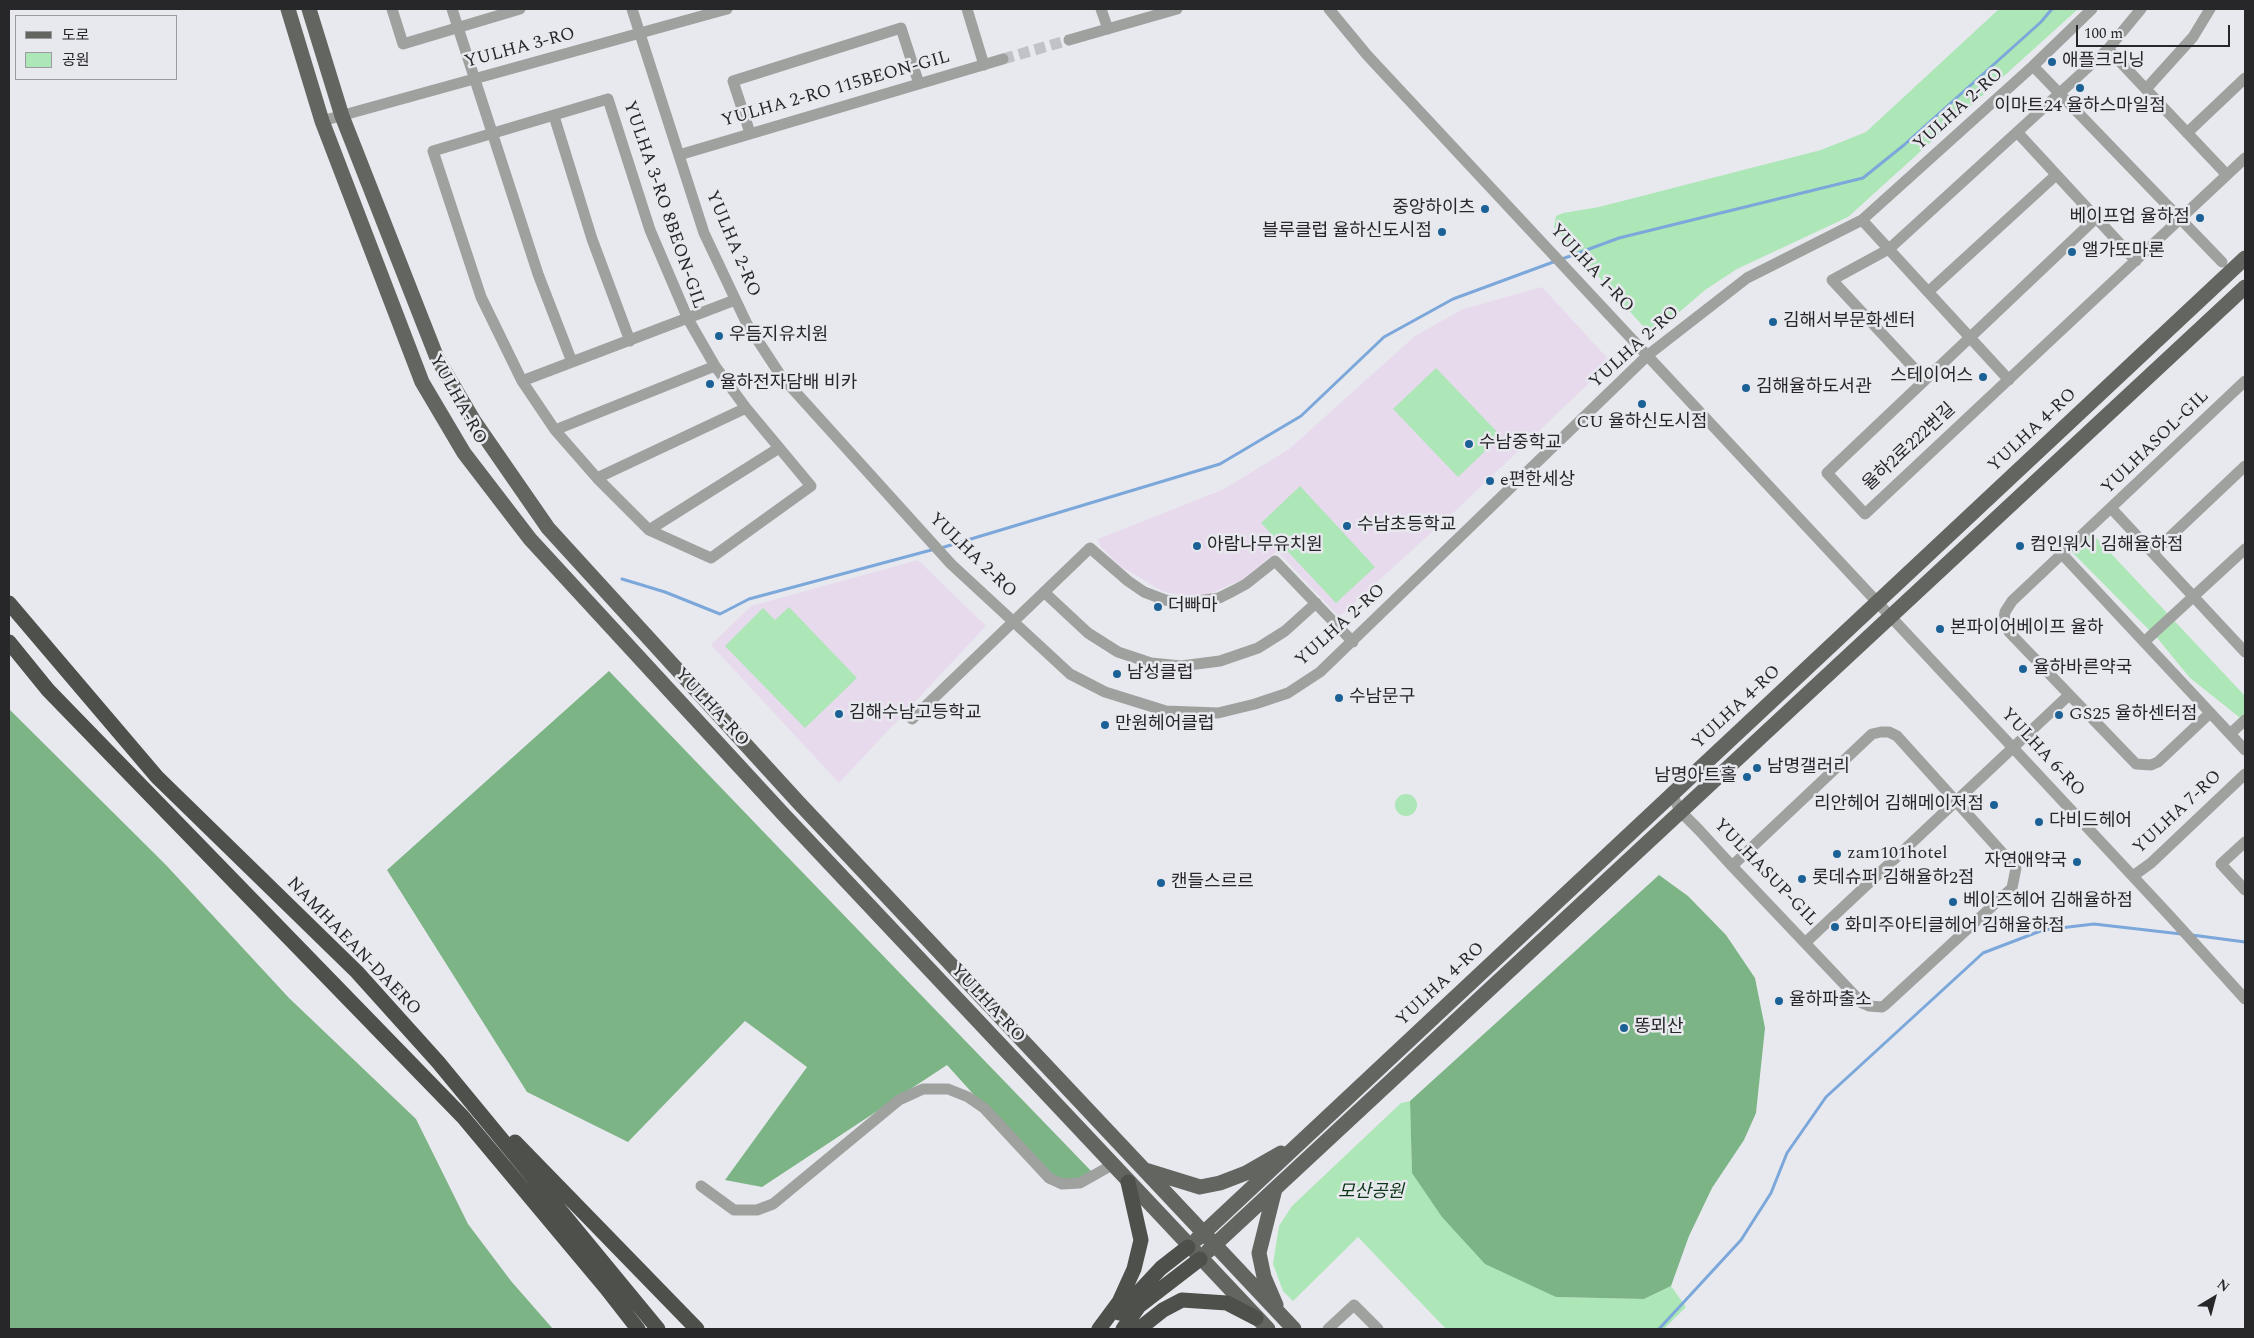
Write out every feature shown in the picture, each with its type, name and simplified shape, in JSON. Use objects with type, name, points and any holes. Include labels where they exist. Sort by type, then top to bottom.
[{"type":"highway","name":"NAMHAEAN-DAERO","points":[[9,603],[157,777],[357,972],[438,1062],[658,1329]]},
{"type":"highway","points":[[9,642],[54,697],[463,1116],[638,1329]]},
{"type":"highway","points":[[438,1062],[697,1329]]},
{"type":"highway","points":[[1099,1329],[1119,1302],[1134,1269],[1142,1240],[1128,1182]]},
{"type":"highway","points":[[1109,1329],[1116,1316],[1133,1297],[1161,1268],[1188,1247]]},
{"type":"highway","points":[[1123,1329],[1139,1306],[1200,1259]]},
{"type":"highway","points":[[1139,1329],[1163,1310],[1182,1300],[1227,1303],[1256,1318]]},
{"type":"main road","name":"YULHA-RO","points":[[288,9],[322,121],[422,382],[464,454],[530,539],[785,816],[1188,1247],[1268,1329]]},
{"type":"main road","name":"YULHA-RO","points":[[309,9],[342,116],[437,358],[474,421],[548,528],[799,803],[1215,1245]]},
{"type":"main road","name":"YULHA 4-RO","points":[[1188,1247],[2245,258]]},
{"type":"main road","name":"YULHA 4-RO","points":[[1200,1259],[2245,287]]},
{"type":"main road","points":[[1145,1170],[1200,1187],[1220,1183],[1246,1173],[1302,1141]]},
{"type":"main road","points":[[1276,1189],[1259,1253],[1264,1277],[1280,1314]]},
{"type":"main road","points":[[1215,1245],[1294,1329]]},
{"type":"street","points":[[392,9],[403,44],[518,9]]},
{"type":"street","points":[[452,9],[538,274],[572,362]]},
{"type":"street","name":"YULHA 2-RO","points":[[632,9],[704,233],[734,300],[781,376],[951,564],[1014,621],[1020,630],[1070,674],[1105,692],[1166,712],[1183,713],[1218,713],[1255,704],[1288,693],[1320,672],[1648,356],[1747,278],[1862,220],[2033,66],[2092,9]]},
{"type":"street","name":"YULHA 3-RO","points":[[322,121],[727,9]]},
{"type":"street","points":[[967,9],[984,65]]},
{"type":"street","points":[[1101,9],[1108,29]]},
{"type":"street","points":[[1069,40],[1177,9]]},
{"type":"street","name":"YULHA 1-RO","points":[[1329,9],[1366,55],[1891,616]]},
{"type":"street","points":[[1925,380],[1832,280],[1889,249],[2108,49],[2141,9]]},
{"type":"street","points":[[2146,89],[2193,37],[2210,9]]},
{"type":"street","points":[[750,134],[733,81],[901,28],[919,84]]},
{"type":"street","points":[[2108,49],[2227,175]]},
{"type":"street","name":"YULHA 2-RO 115BEON-GIL","points":[[678,154],[1003,59]]},
{"type":"street","points":[[2033,66],[2222,262]]},
{"type":"street","points":[[2187,133],[2245,78]]},
{"type":"street","name":"YULHA 3-RO 8BEON-GIL","points":[[608,99],[650,230],[688,319],[522,381],[481,297],[433,151],[491,134],[608,99]]},
{"type":"street","points":[[554,116],[592,239],[630,341]]},
{"type":"street","points":[[2017,132],[2136,261]]},
{"type":"street","name":"율하2로222번길","points":[[2096,218],[1827,473],[1866,514],[2245,158]]},
{"type":"street","points":[[1928,292],[2056,175]]},
{"type":"street","points":[[1862,220],[2009,380]]},
{"type":"street","points":[[522,381],[555,430],[597,478],[649,530],[711,558],[811,486],[746,408],[715,366],[688,319],[734,300]]},
{"type":"street","points":[[555,430],[715,366]]},
{"type":"street","name":"YULHASOL-GIL","points":[[2245,381],[2110,508],[2245,652]]},
{"type":"street","points":[[597,478],[746,408]]},
{"type":"street","points":[[649,530],[779,448]]},
{"type":"street","points":[[2153,553],[2245,466]]},
{"type":"street","points":[[2110,508],[2012,601],[2005,612],[2004,619],[2009,632],[2136,764],[2144,766],[2158,762],[2210,713]]},
{"type":"street","points":[[912,719],[1090,548],[1128,581],[1144,592],[1165,600],[1184,603],[1219,598],[1246,584],[1275,561],[1353,642]]},
{"type":"street","points":[[2144,642],[2245,549]]},
{"type":"street","points":[[2062,554],[2245,750]]},
{"type":"street","points":[[1044,592],[1088,633],[1118,652],[1152,663],[1181,666],[1220,661],[1258,648],[1285,631],[1316,603]]},
{"type":"street","name":"YULHA 6-RO","points":[[1891,616],[2245,999]]},
{"type":"street","points":[[2236,642],[2245,633]]},
{"type":"street","name":"YULHASUP-GIL","points":[[1672,795],[1681,812],[1805,943],[2069,695]]},
{"type":"street","points":[[2230,734],[2245,720]]},
{"type":"street","points":[[1732,866],[1872,734],[1889,732],[1897,736],[2016,868],[2012,888],[1882,1007],[1869,1006],[1862,1003],[1805,943]]},
{"type":"street","name":"YULHA 7-RO","points":[[2133,876],[2151,863],[2245,774]]},
{"type":"street","points":[[2245,842],[2221,864],[2245,890]]},
{"type":"street","points":[[701,1186],[734,1210],[757,1210],[774,1204],[898,1100],[923,1089],[948,1089],[968,1097],[984,1108],[1049,1178],[1062,1184],[1080,1183],[1112,1165]]},
{"type":"street","points":[[1328,1329],[1354,1305],[1378,1329]]},
{"type":"shaded area","points":[[1542,287],[1611,362],[1466,501],[1339,617],[1277,551],[1244,579],[1204,596],[1178,595],[1162,591],[1120,566],[1100,546],[1098,539],[1222,490],[1288,450],[1415,336],[1463,309]]},
{"type":"shaded area","name":"김해수남고등학교","points":[[918,560],[986,626],[839,783],[711,645],[751,606]]},
{"type":"green space","points":[[1999,9],[2078,9],[1848,217],[1737,269],[1705,290],[1663,326],[1650,330],[1642,325],[1554,227],[1556,216],[1563,213],[1599,207],[1821,150],[1866,132]]},
{"type":"green space","points":[[1436,368],[1501,436],[1458,477],[1393,409]]},
{"type":"green space","points":[[1300,486],[1375,567],[1336,603],[1261,523]]},
{"type":"green space","points":[[2088,529],[2245,696],[2244,721],[2190,678],[2158,639],[2068,548]]},
{"type":"green space","points":[[789,607],[857,678],[805,728],[725,646],[763,608],[775,620]]},
{"type":"green space","points":[[609,671],[1095,1175],[1080,1183],[1049,1178],[947,1065],[762,1187],[725,1180],[807,1067],[745,1021],[628,1142],[527,1092],[387,870]]},
{"type":"green space","points":[[9,709],[166,865],[289,998],[416,1119],[468,1224],[511,1281],[553,1329],[9,1329]]},
{"type":"green space","points":[[1406,794],[1416,801],[1417,805],[1410,815],[1406,816],[1396,809],[1395,805],[1402,795]]},
{"type":"green space","points":[[1659,875],[1688,896],[1726,935],[1755,978],[1765,1028],[1756,1113],[1744,1140],[1712,1188],[1689,1236],[1671,1286],[1644,1299],[1556,1297],[1485,1264],[1442,1217],[1412,1173],[1410,1101]]},
{"type":"green space","name":"모산공원","points":[[1410,1101],[1412,1173],[1556,1297],[1644,1299],[1671,1286],[1686,1307],[1664,1329],[1446,1329],[1358,1237],[1293,1301],[1283,1291],[1273,1264],[1279,1226],[1292,1206],[1401,1103]]},
{"type":"waterway","points":[[1562,259],[1619,238],[1863,178],[1904,145],[2041,22],[2052,9]]},
{"type":"waterway","points":[[941,548],[1220,464],[1301,416],[1384,337],[1453,299],[1556,261]]},
{"type":"waterway","points":[[622,579],[665,592],[720,614],[749,599],[935,549]]},
{"type":"waterway","points":[[1659,1329],[1741,1240],[1771,1193],[1787,1153],[1826,1097],[1983,953],[2043,930],[2094,924],[2181,934]]},
{"type":"waterway","points":[[2192,935],[2245,942]]},
{"type":"tunnel","points":[[1003,59],[1069,40]]},
{"type":"place","name":"애플크리닝","points":[[2052,62]]},
{"type":"place","name":"이마트24 율하스마일점","points":[[2080,88]]},
{"type":"place","name":"중앙하이츠","points":[[1485,209]]},
{"type":"place","name":"베이프업 율하점","points":[[2200,218]]},
{"type":"place","name":"블루클럽 율하신도시점","points":[[1442,232]]},
{"type":"place","name":"앨가또마론","points":[[2072,252]]},
{"type":"place","name":"김해서부문화센터","points":[[1773,322]]},
{"type":"place","name":"우듬지유치원","points":[[719,336]]},
{"type":"place","name":"스테이어스","points":[[1983,377]]},
{"type":"place","name":"율하전자담배 비카","points":[[710,384]]},
{"type":"place","name":"김해율하도서관","points":[[1746,388]]},
{"type":"place","name":"CU 율하신도시점","points":[[1642,404]]},
{"type":"place","name":"수남중학교","points":[[1469,444]]},
{"type":"place","name":"e편한세상","points":[[1490,481]]},
{"type":"place","name":"수남초등학교","points":[[1347,526]]},
{"type":"place","name":"아람나무유치원","points":[[1197,546]]},
{"type":"place","name":"컴인워시 김해율하점","points":[[2020,546]]},
{"type":"place","name":"더빠마","points":[[1158,607]]},
{"type":"place","name":"본파이어베이프 율하","points":[[1940,629]]},
{"type":"place","name":"율하바른약국","points":[[2023,669]]},
{"type":"place","name":"남성클럽","points":[[1117,674]]},
{"type":"place","name":"수남문구","points":[[1339,698]]},
{"type":"place","name":"김해수남고등학교","points":[[839,714]]},
{"type":"place","name":"GS25 율하센터점","points":[[2059,715]]},
{"type":"place","name":"만원헤어클럽","points":[[1105,725]]},
{"type":"place","name":"남명갤러리","points":[[1757,768]]},
{"type":"place","name":"남명아트홀","points":[[1747,777]]},
{"type":"place","name":"리안헤어 김해메이저점","points":[[1994,805]]},
{"type":"place","name":"다비드헤어","points":[[2039,822]]},
{"type":"place","name":"zam101hotel","points":[[1837,854]]},
{"type":"place","name":"자연애약국","points":[[2077,862]]},
{"type":"place","name":"롯데슈퍼 김해율하2점","points":[[1802,879]]},
{"type":"place","name":"캔들스르르","points":[[1161,883]]},
{"type":"place","name":"베이즈헤어 김해율하점","points":[[1953,902]]},
{"type":"place","name":"화미주아티클헤어 김해율하점","points":[[1835,927]]},
{"type":"place","name":"율하파출소","points":[[1779,1001]]},
{"type":"place","name":"똥뫼산","points":[[1624,1028]]}]
